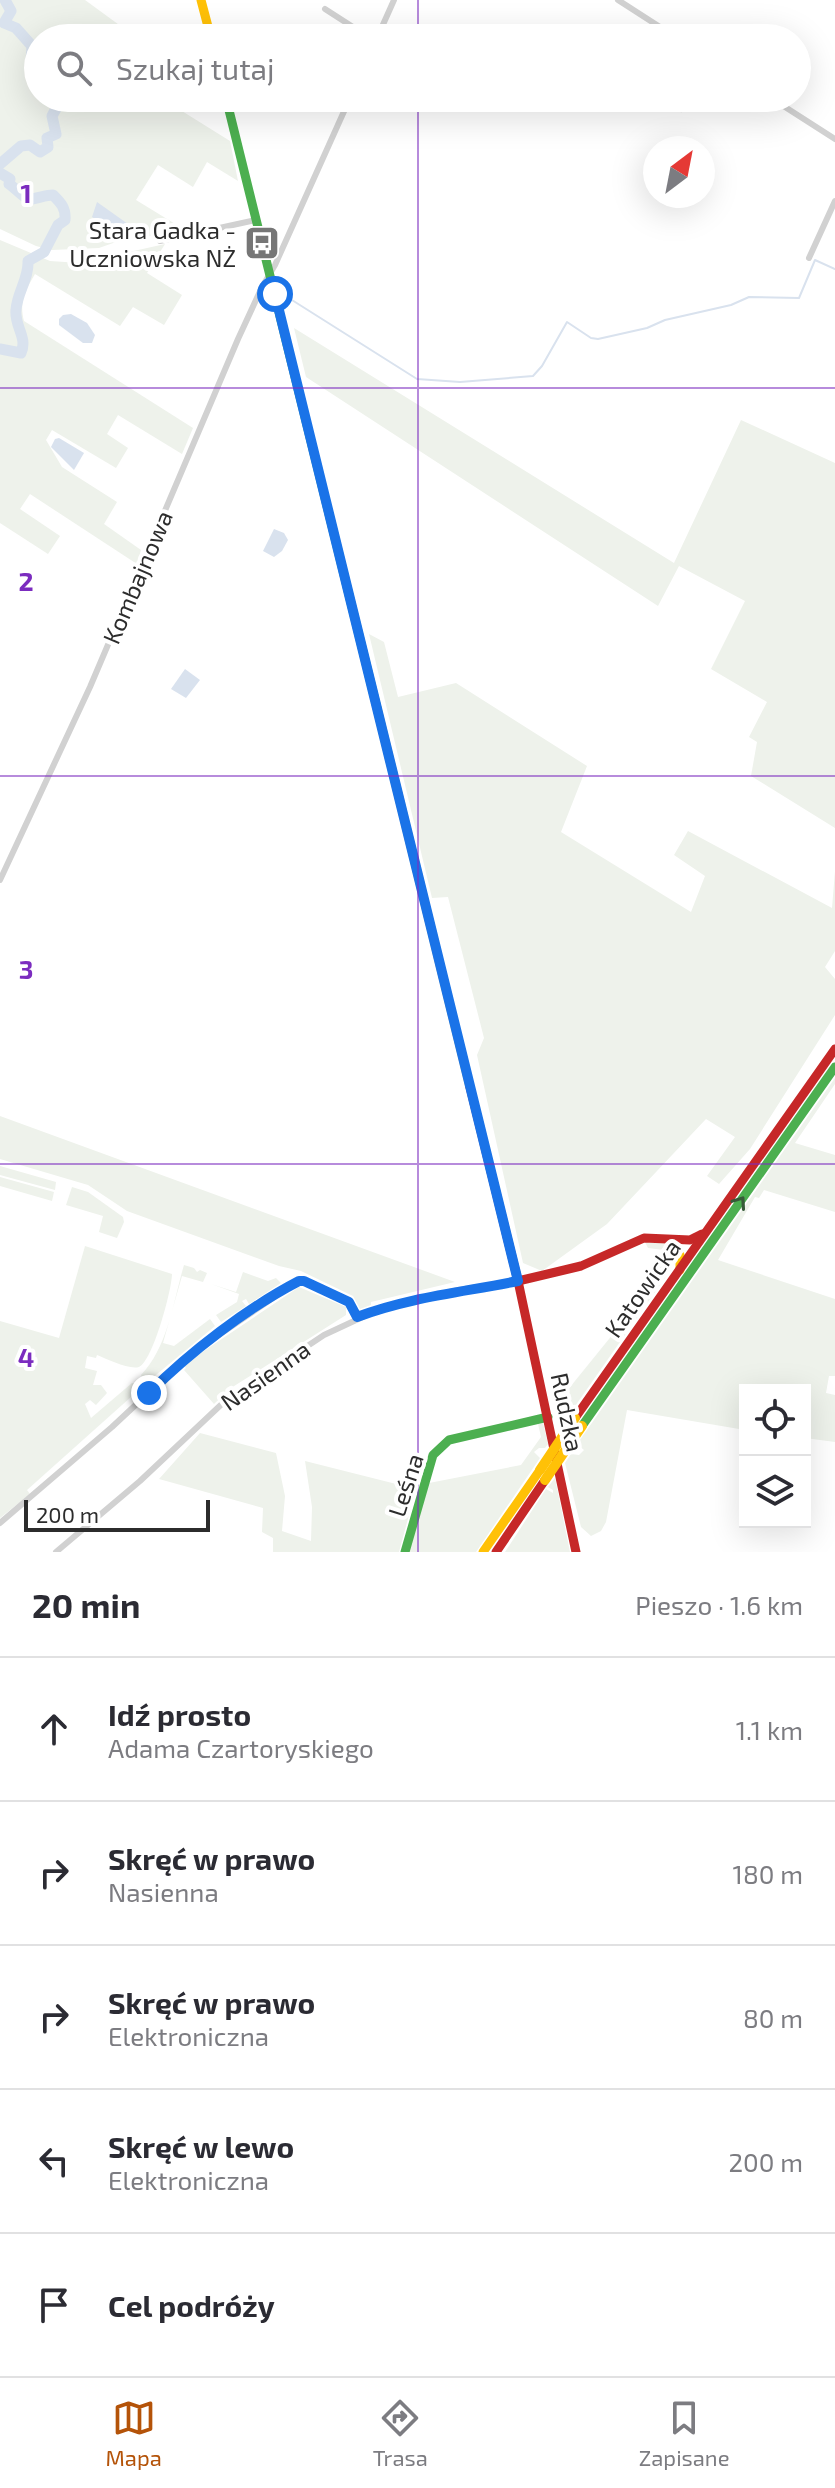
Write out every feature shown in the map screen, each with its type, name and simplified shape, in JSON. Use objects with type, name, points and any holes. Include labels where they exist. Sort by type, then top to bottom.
[{"type":"street","points":[[201,0],[207,24]]},
{"type":"street","points":[[383,24],[394,0]]},
{"type":"street","points":[[618,0],[655,24]]},
{"type":"street","points":[[325,9],[348,24]]},
{"type":"street","name":"Rudzka","points":[[229,112],[518,1281],[576,1552]]},
{"type":"street","name":"Kombajnowa","points":[[0,880],[84,699],[220,379],[344,112]]},
{"type":"street","points":[[793,112],[835,139]]},
{"type":"street","points":[[809,258],[835,201]]},
{"type":"street","points":[[160,241],[256,220]]},
{"type":"street","name":"Katowicka","points":[[483,1552],[543,1475],[679,1271],[835,1049]]},
{"type":"street","name":"Katowicka","points":[[579,1422],[835,1067]]},
{"type":"street","points":[[518,1281],[581,1266],[644,1238],[690,1240],[708,1230]]},
{"type":"street","points":[[670,1240],[680,1255],[679,1271]]},
{"type":"street","points":[[0,1523],[112,1427],[183,1360],[295,1283],[304,1281],[349,1302],[357,1317]]},
{"type":"street","name":"Nasienna","points":[[56,1552],[140,1481],[225,1401],[281,1362],[357,1317],[402,1302],[518,1281]]},
{"type":"street","name":"Leśna","points":[[405,1552],[433,1455],[439,1447],[449,1440],[548,1417]]},
{"type":"street","name":"Katowicka","points":[[498,1552],[543,1475]]},
{"type":"shaded area","points":[[0,0],[85,0],[118,24],[24,24],[24,112],[183,112],[230,141],[238,181],[207,162],[193,187],[158,165],[136,200],[185,230],[99,248],[52,250],[0,229]]},
{"type":"shaded area","points":[[97,202],[135,232],[126,238],[92,217]]},
{"type":"shaded area","points":[[0,240],[50,261],[80,263],[165,244],[147,273],[182,295],[164,325],[133,307],[120,326],[35,274],[23,302],[24,321],[193,428],[182,454],[118,415],[107,434],[128,448],[116,468],[52,430],[46,440],[62,467],[117,502],[104,524],[141,550],[137,564],[30,494],[20,509],[60,536],[48,554],[0,523]]},
{"type":"shaded area","points":[[71,314],[87,323],[95,335],[92,343],[83,343],[59,325],[63,315]]},
{"type":"shaded area","points":[[294,328],[674,563],[741,420],[835,463],[835,828],[751,776],[757,742],[749,737],[767,702],[711,669],[745,601],[679,566],[658,606],[306,377]]},
{"type":"shaded area","points":[[59,438],[84,453],[74,470],[51,447]]},
{"type":"shaded area","points":[[274,529],[284,533],[288,540],[274,557],[263,551]]},
{"type":"shaded area","points":[[369,634],[384,642],[398,697],[456,683],[587,766],[561,832],[691,912],[705,876],[674,855],[688,831],[832,908],[835,871],[835,951],[825,967],[835,979],[835,1015],[750,1149],[719,1184],[707,1176],[735,1137],[706,1119],[607,1224],[542,1271],[523,1263],[477,1055],[484,1038],[448,897],[432,898]]},
{"type":"shaded area","points":[[185,669],[200,680],[186,698],[171,689]]},
{"type":"shaded area","points":[[835,1078],[835,1084],[795,1143],[835,1155],[835,1212],[764,1190],[759,1198],[755,1197],[718,1260],[835,1299],[835,1376],[829,1376],[826,1393],[835,1395],[835,1442],[811,1439],[811,1384],[739,1384],[739,1429],[627,1410],[606,1522],[601,1531],[591,1536],[581,1527],[565,1463],[571,1454],[579,1455],[584,1450],[577,1444]]},
{"type":"shaded area","points":[[0,1116],[455,1282],[371,1302],[371,1305],[360,1309],[353,1296],[301,1271],[279,1266],[127,1211],[88,1185],[0,1159]]},
{"type":"shaded area","points":[[0,1166],[56,1182],[55,1190],[0,1175]]},
{"type":"shaded area","points":[[0,1177],[54,1192],[52,1201],[0,1186]]},
{"type":"shaded area","points":[[72,1187],[88,1192],[123,1217],[117,1238],[99,1232],[103,1216],[66,1205]]},
{"type":"shaded area","points":[[645,1242],[667,1243],[674,1249],[676,1262],[559,1429],[551,1379],[557,1378],[562,1397],[646,1288],[664,1256],[664,1250],[648,1248]]},
{"type":"shaded area","points":[[85,1246],[172,1274],[161,1324],[150,1352],[139,1367],[118,1364],[97,1355],[96,1358],[87,1356],[85,1368],[97,1371],[93,1385],[101,1385],[107,1393],[96,1405],[90,1400],[85,1404],[91,1418],[132,1383],[137,1383],[141,1388],[27,1490],[30,1494],[0,1518],[0,1321],[59,1338]]},
{"type":"shaded area","points":[[184,1265],[207,1273],[203,1282],[182,1276],[176,1298]]},
{"type":"shaded area","points":[[243,1272],[268,1281],[276,1278],[281,1283],[249,1304],[246,1299],[242,1301],[246,1306],[221,1322],[216,1315],[237,1302],[239,1294],[211,1284],[236,1292]]},
{"type":"shaded area","points":[[299,1287],[346,1307],[346,1315],[231,1388],[214,1404],[183,1365]]},
{"type":"shaded area","points":[[210,1319],[215,1326],[145,1384],[141,1375],[150,1364],[169,1322],[163,1343],[174,1346]]},
{"type":"shaded area","points":[[543,1423],[548,1444],[534,1452],[540,1458],[476,1552],[409,1552],[429,1483],[521,1465],[541,1437],[538,1424]]},
{"type":"shaded area","points":[[200,1433],[276,1453],[285,1496],[282,1531],[311,1541],[312,1507],[305,1461],[416,1489],[399,1552],[273,1552],[273,1538],[262,1532],[263,1508],[159,1479]]},
{"type":"shaded area","points":[[555,1478],[570,1552],[505,1552],[546,1489],[553,1493],[548,1487]]},
{"type":"waterway","points":[[5,0],[11,11],[4,23],[16,28],[24,37]]},
{"type":"waterway","points":[[0,164],[21,146],[30,145],[40,152],[48,147],[47,138],[56,134],[52,116],[54,112]]},
{"type":"waterway","points":[[0,173],[29,199],[53,195],[65,216],[44,252],[28,261],[16,310],[23,342],[21,353],[0,349]]},
{"type":"waterway","points":[[284,295],[417,379],[460,382],[533,376],[567,322],[591,338],[598,339],[731,305],[749,297],[799,298],[815,260],[835,269]]},
{"type":"traffic: fast","points":[[229,112],[377,708]]},
{"type":"traffic: fast","points":[[582,1426],[835,1067]]},
{"type":"traffic: fast","points":[[405,1552],[433,1455],[449,1440],[548,1417]]},
{"type":"traffic: slow","points":[[201,0],[207,24]]},
{"type":"traffic: slow","points":[[377,708],[470,1087]]},
{"type":"traffic: slow","points":[[670,1240],[680,1255],[680,1270]]},
{"type":"traffic: slow","points":[[540,1470],[575,1418]]},
{"type":"traffic: slow","points":[[545,1480],[582,1426]]},
{"type":"traffic: slow","points":[[483,1552],[540,1470]]},
{"type":"traffic: jam","points":[[575,1418],[835,1049]]},
{"type":"traffic: jam","points":[[470,1087],[518,1281],[576,1552]]},
{"type":"traffic: jam","points":[[518,1281],[581,1266],[644,1238],[690,1240],[702,1234]]},
{"type":"traffic: jam","points":[[496,1552],[545,1480]]},
{"type":"place","name":"Stara Gadka - Uczniowska NŻ","points":[[262,243]]},
{"type":"route","points":[[149,1393],[178,1364],[214,1336],[299,1281],[349,1302],[357,1317],[402,1302],[518,1281],[275,294]]}]
